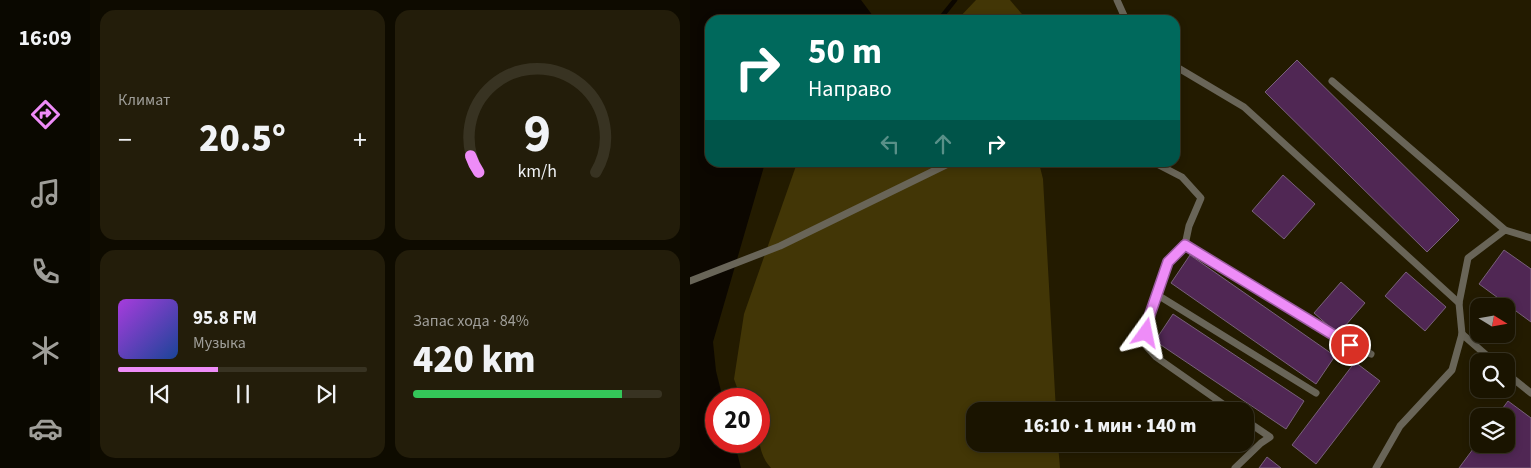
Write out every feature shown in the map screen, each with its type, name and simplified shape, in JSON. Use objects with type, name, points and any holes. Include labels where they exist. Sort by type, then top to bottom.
[{"type":"lane","points":[[1117,0],[1124,15]]},
{"type":"lane","points":[[1180,69],[1244,107],[1459,303]]},
{"type":"lane","points":[[1332,81],[1505,230],[1531,238]]},
{"type":"lane","points":[[690,281],[780,246],[942,167]]},
{"type":"lane","points":[[1163,167],[1182,177],[1201,198],[1189,226],[1185,245],[1168,262],[1148,320],[1145,345],[1156,357],[1220,402]]},
{"type":"lane","points":[[1376,468],[1400,426],[1452,370],[1462,334],[1459,303],[1468,258],[1505,230]]},
{"type":"lane","points":[[1185,245],[1350,345],[1371,354]]},
{"type":"lane","points":[[1156,294],[1316,394]]},
{"type":"lane","points":[[1462,334],[1484,353]]},
{"type":"lane","points":[[1515,380],[1531,393]]},
{"type":"lane","points":[[1254,426],[1270,437],[1254,449]]},
{"type":"lane","points":[[1234,468],[1251,452]]},
{"type":"shaded area","points":[[690,0],[861,0],[872,15],[705,15],[705,167],[764,167],[713,342],[716,371],[720,388],[705,388],[705,453],[737,453],[741,468],[690,468]]},
{"type":"shaded area","points":[[976,0],[1010,0],[1023,15],[962,15]]},
{"type":"shaded area","points":[[796,167],[1040,167],[1043,179],[1055,402],[966,402],[966,452],[1059,452],[1060,468],[771,468],[762,453],[770,453],[770,388],[737,388],[734,379],[744,314]]},
{"type":"building","points":[[1297,60],[1459,220],[1427,252],[1265,92]]},
{"type":"building","points":[[1283,175],[1315,204],[1284,239],[1252,211]]},
{"type":"building","points":[[1504,250],[1531,269],[1531,322],[1515,310],[1515,298],[1498,298],[1479,284]]},
{"type":"building","points":[[1190,255],[1335,356],[1316,384],[1171,283]]},
{"type":"building","points":[[1406,272],[1446,307],[1425,331],[1385,296]]},
{"type":"building","points":[[1341,282],[1365,303],[1338,334],[1314,313]]},
{"type":"building","points":[[1173,314],[1304,401],[1286,429],[1254,408],[1254,402],[1246,402],[1155,341]]},
{"type":"building","points":[[1355,362],[1380,381],[1316,464],[1292,445]]},
{"type":"building","points":[[1508,401],[1531,418],[1531,468],[1459,468],[1470,453],[1515,453],[1515,408],[1503,408]]},
{"type":"building","points":[[1267,457],[1281,468],[1259,468]]},
{"type":"waterway","points":[[943,15],[955,0]]},
{"type":"route","points":[[1146,333],[1148,320],[1168,262],[1185,245],[1350,345]]}]
